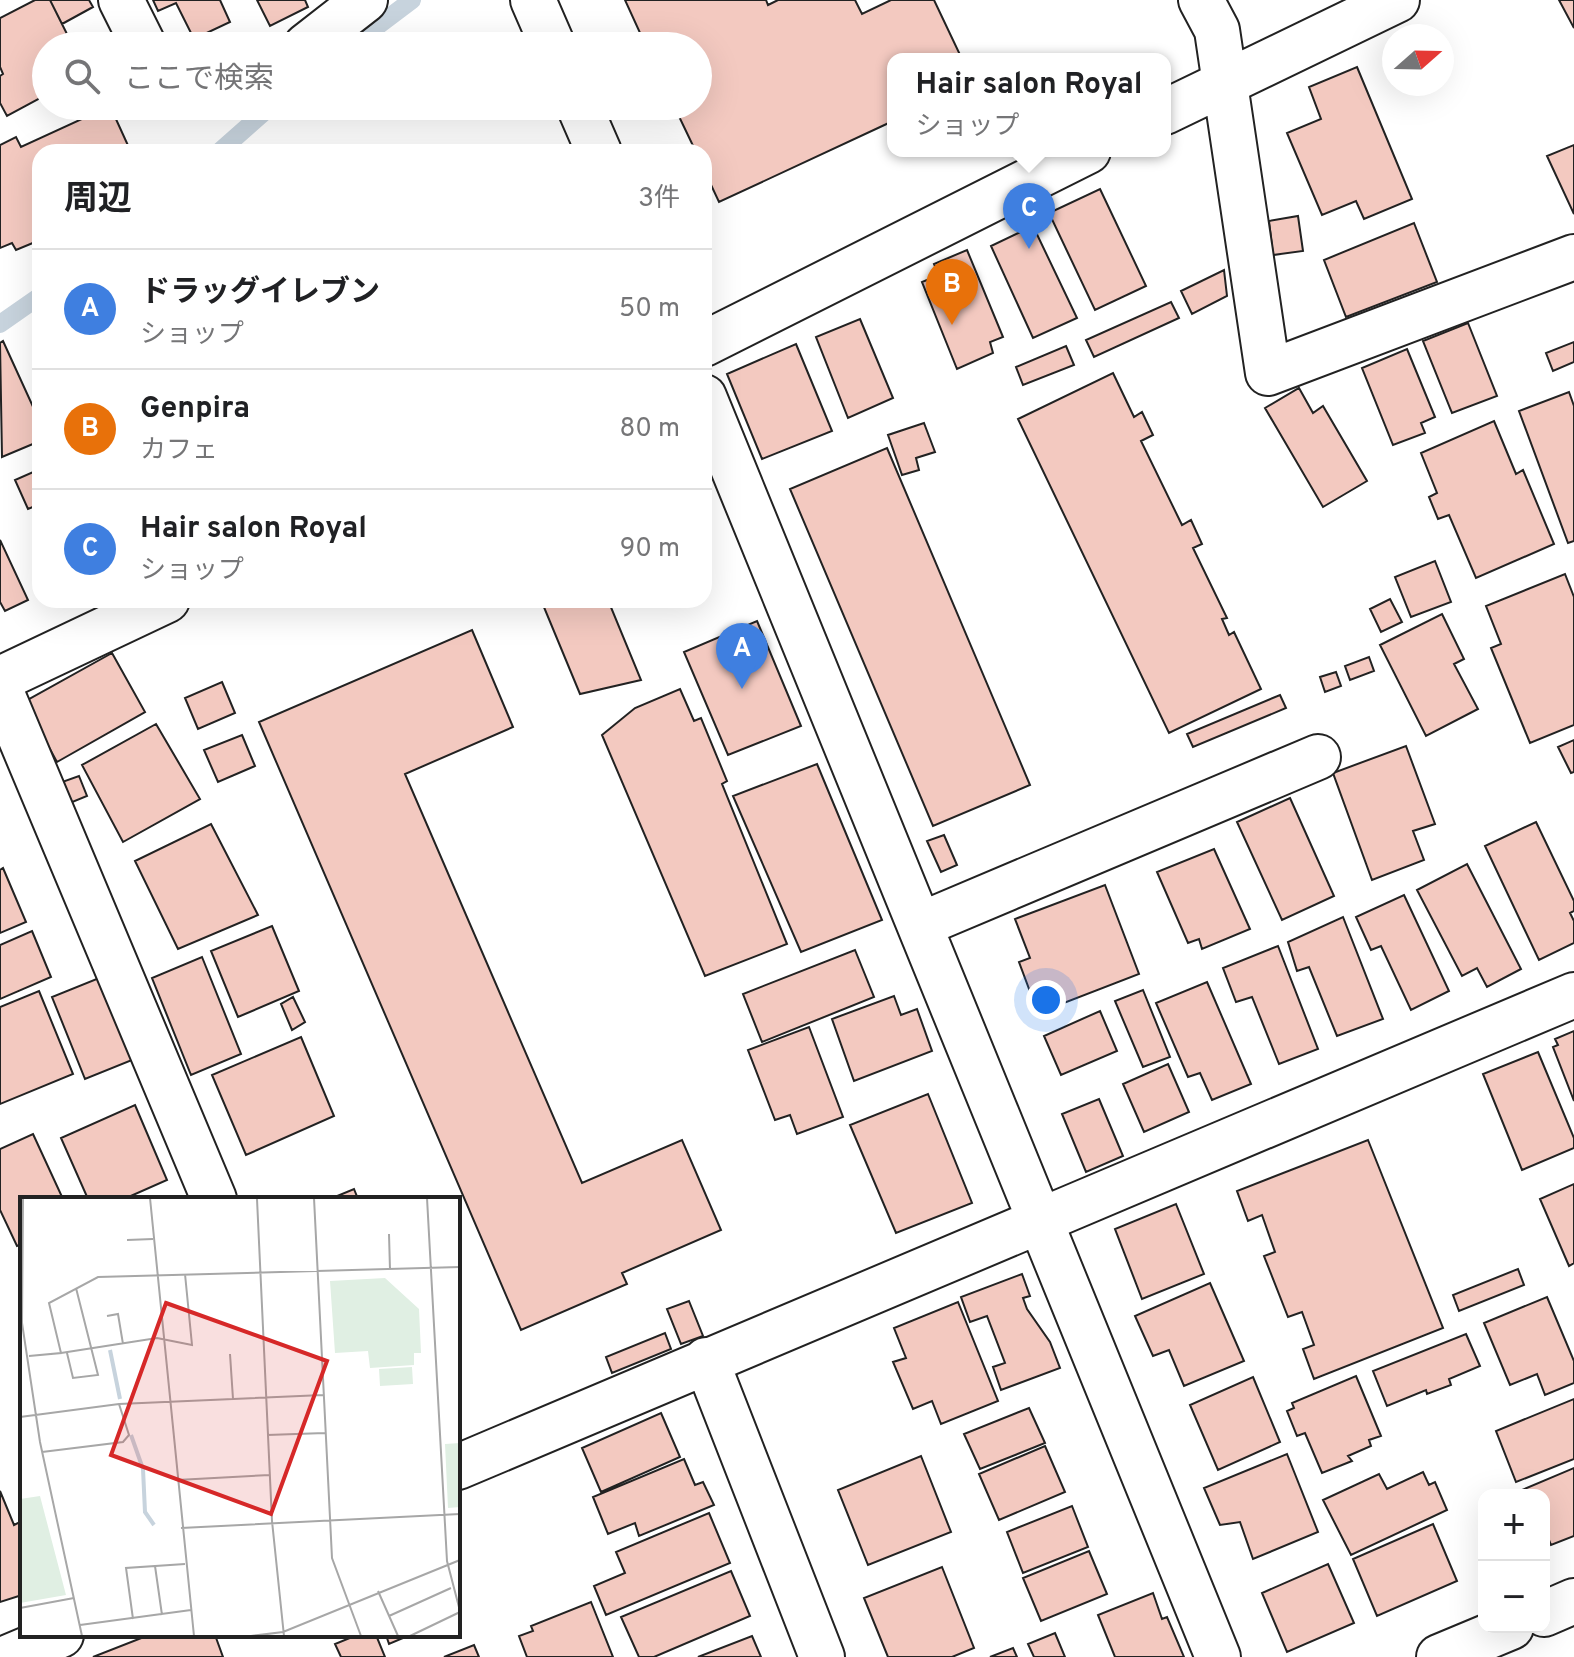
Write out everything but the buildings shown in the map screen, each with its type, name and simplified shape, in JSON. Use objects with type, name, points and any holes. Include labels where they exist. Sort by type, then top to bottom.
[{"type":"street","points":[[121,0],[137,32]]},
{"type":"street","points":[[324,32],[365,0]]},
{"type":"street","points":[[533,0],[547,32]]},
{"type":"street","points":[[1201,0],[1217,30],[1268,373],[1574,257]]},
{"type":"street","points":[[1171,109],[1397,0]]},
{"type":"street","points":[[585,120],[596,144]]},
{"type":"street","points":[[712,340],[1076,157]]},
{"type":"street","points":[[712,417],[1218,1657]]},
{"type":"street","points":[[0,679],[150,608]]},
{"type":"street","points":[[0,689],[213,1197]]},
{"type":"street","points":[[920,925],[1318,757]]},
{"type":"street","points":[[460,1466],[1574,995]]},
{"type":"street","points":[[706,1360],[822,1657]]},
{"type":"street","points":[[1550,1611],[1574,1601]]},
{"type":"street","points":[[1439,1657],[1497,1633]]},
{"type":"street","points":[[9,1657],[56,1637]]},
{"type":"waterway","points":[[370,32],[412,0]]},
{"type":"waterway","points":[[228,144],[255,120]]},
{"type":"waterway","points":[[0,324],[32,302]]},
{"type":"place","name":"Hair salon Royal","points":[[1029,249]]},
{"type":"place","name":"Genpira","points":[[952,325]]},
{"type":"place","name":"ドラッグイレブン","points":[[742,689]]}]
